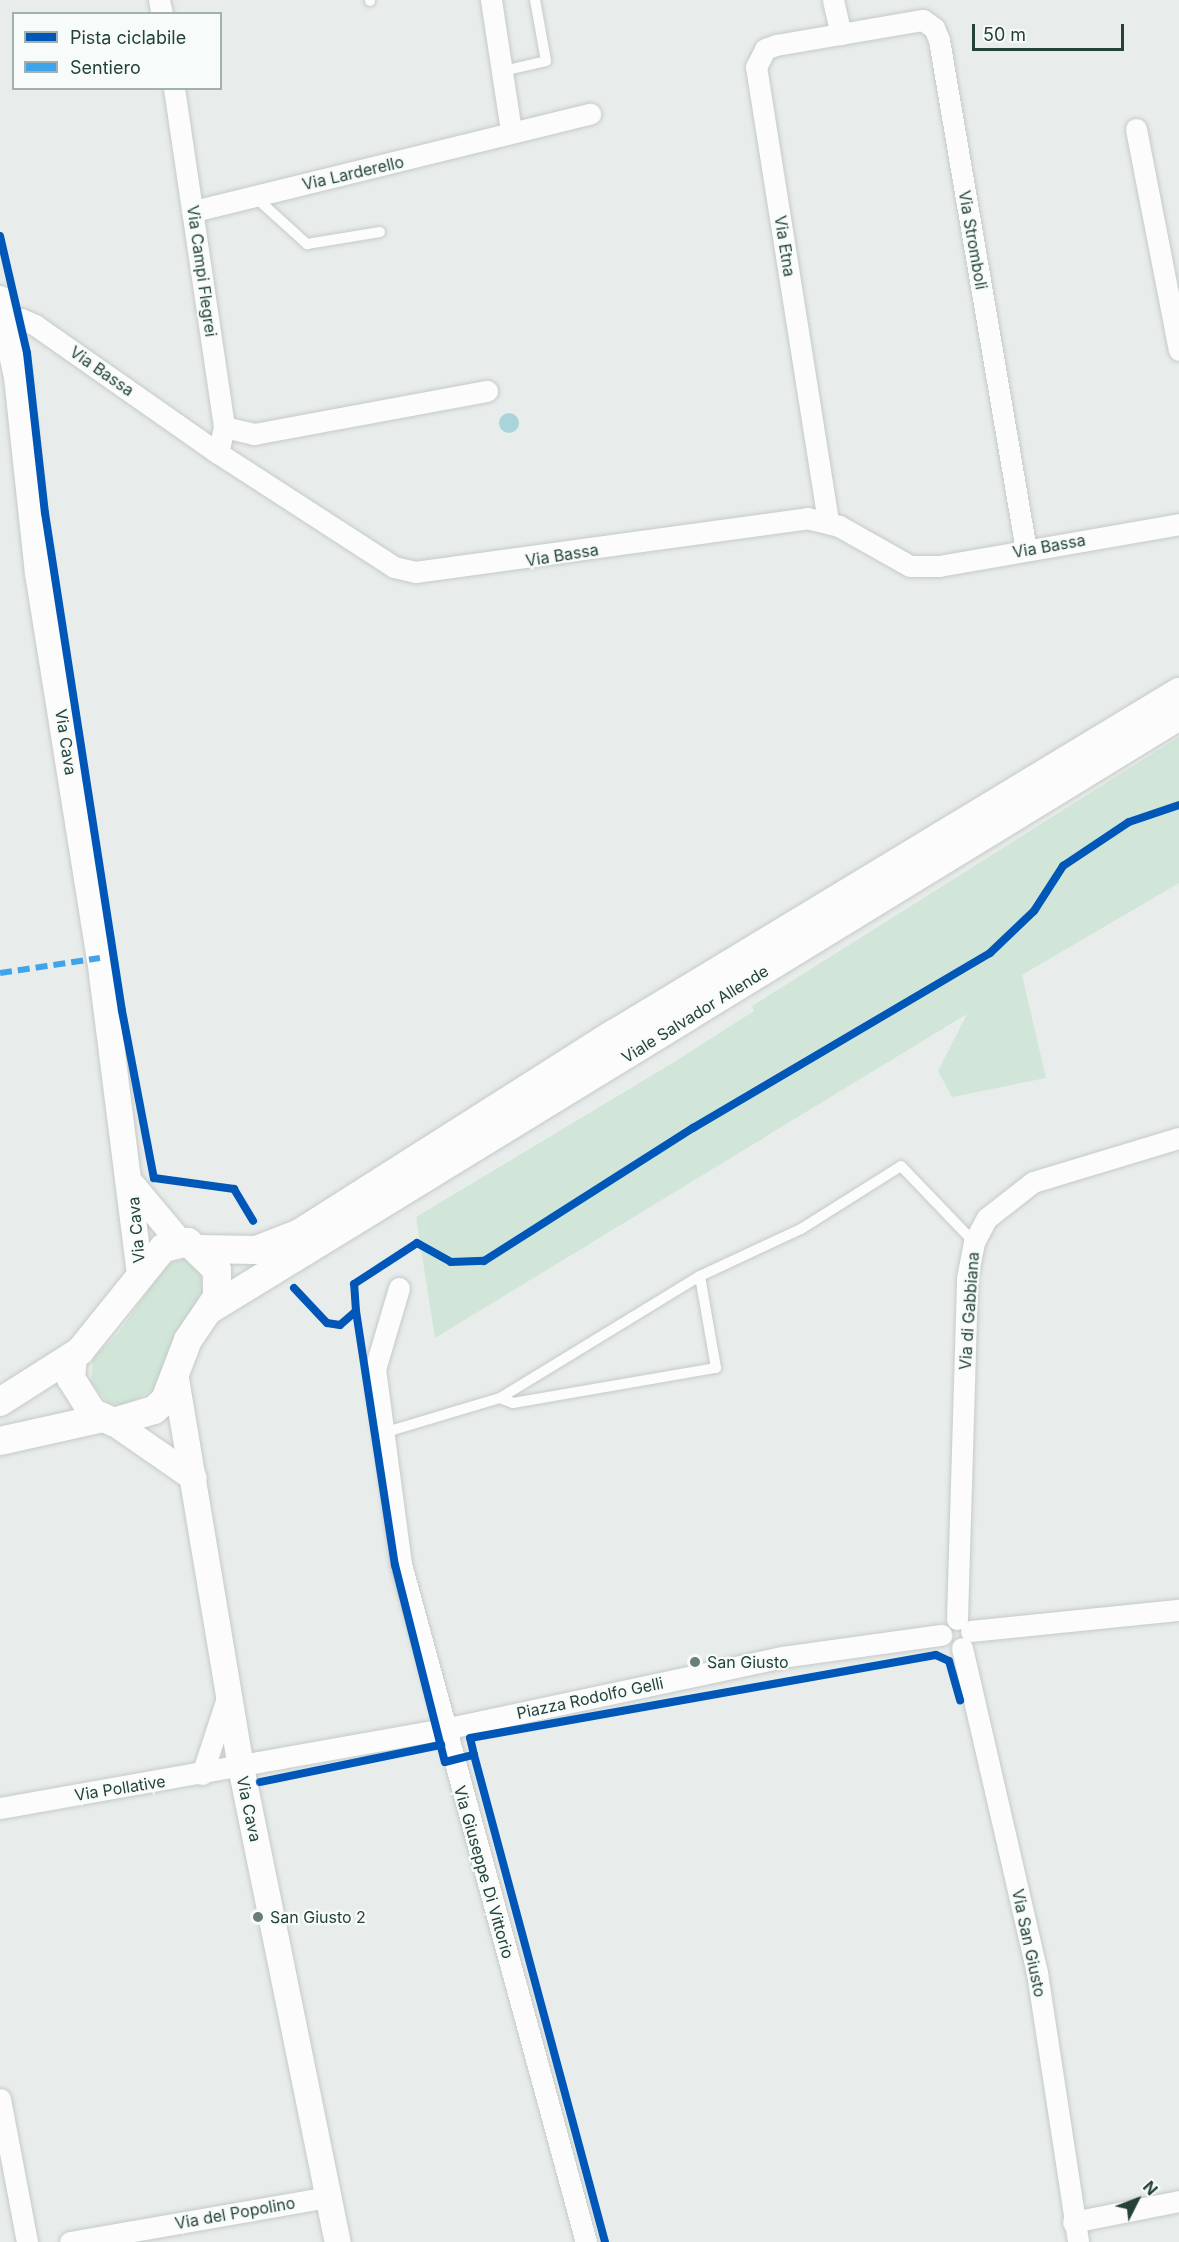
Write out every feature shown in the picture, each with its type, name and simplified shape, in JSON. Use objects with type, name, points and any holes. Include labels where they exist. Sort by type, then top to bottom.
[{"type":"main road","name":"Viale Salvador Allende","points":[[189,1245],[255,1250],[298,1234],[612,1035],[1179,692]]},
{"type":"main road","name":"Viale Salvador Allende","points":[[209,1310],[1179,716]]},
{"type":"main road","points":[[0,1402],[73,1357],[115,1313],[153,1256],[189,1245],[220,1278],[209,1310],[175,1373],[165,1400],[154,1410],[0,1441]]},
{"type":"main road","points":[[73,1357],[71,1379],[76,1392],[108,1420]]},
{"type":"street","points":[[491,0],[511,131]]},
{"type":"street","points":[[833,0],[841,34]]},
{"type":"street","name":"Via Stromboli","points":[[841,34],[912,20],[934,28],[1026,550]]},
{"type":"street","name":"Via Etna","points":[[828,521],[756,67],[765,49],[841,34]]},
{"type":"street","name":"Via Campi Flegrei","points":[[174,90],[194,211],[224,427],[218,453]]},
{"type":"street","name":"Via Larderello","points":[[194,211],[254,195],[413,160],[511,131],[590,114]]},
{"type":"street","points":[[1136,129],[1179,351]]},
{"type":"street","name":"Via Bassa","points":[[2,310],[35,325],[218,453],[394,567],[415,572],[435,574],[807,518],[828,521],[910,566],[1026,550],[1179,524]]},
{"type":"street","name":"Via Cava","points":[[2,310],[133,1186],[140,1274]]},
{"type":"street","points":[[224,427],[254,434],[487,391]]},
{"type":"street","name":"Via di Gabbiana","points":[[963,1633],[968,1278],[974,1242],[987,1218],[1033,1182],[1179,1138]]},
{"type":"street","name":"Via Cava","points":[[133,1186],[189,1245]]},
{"type":"street","name":"Via Giuseppe Di Vittorio","points":[[399,1288],[375,1369],[401,1564],[444,1729],[586,2242]]},
{"type":"street","name":"Via Cava","points":[[175,1373],[241,1767],[338,2242]]},
{"type":"street","points":[[108,1420],[194,1478]]},
{"type":"street","points":[[963,1633],[1179,1610]]},
{"type":"street","name":"Piazza Rodolfo Gelli","points":[[241,1767],[444,1729],[782,1657],[941,1635],[950,1647],[963,1633]]},
{"type":"street","name":"Via San Giusto","points":[[963,1633],[1037,1973],[1076,2232]]},
{"type":"street","points":[[202,1774],[228,1695]]},
{"type":"street","name":"Via Pollative","points":[[0,1808],[241,1767]]},
{"type":"street","points":[[0,2099],[27,2242]]},
{"type":"street","name":"Via del Popolino","points":[[70,2242],[329,2197]]},
{"type":"street","points":[[1076,2232],[1179,2201]]},
{"type":"lane","points":[[503,71],[546,61],[535,0]]},
{"type":"lane","points":[[254,195],[307,243],[380,232]]},
{"type":"lane","points":[[383,1433],[500,1398],[700,1276],[801,1229],[901,1166],[974,1242]]},
{"type":"lane","points":[[500,1398],[513,1403],[716,1368],[700,1276]]},
{"type":"green space","points":[[1179,737],[1179,883],[1022,975],[1046,1078],[952,1097],[938,1071],[967,1014],[435,1338],[416,1217],[679,1059],[754,1011],[752,1006]]},
{"type":"green space","points":[[188,1257],[200,1271],[203,1294],[176,1333],[156,1388],[124,1406],[108,1403],[91,1383],[93,1358],[119,1332],[166,1265]]},
{"type":"water","points":[[509,413],[516,416],[519,423],[516,430],[509,433],[502,430],[499,423],[502,416]]},
{"type":"marked path","points":[[0,973],[100,958]]},
{"type":"cycle path","points":[[0,236],[27,353],[45,513],[122,1011],[154,1178],[234,1189],[253,1221]]},
{"type":"cycle path","points":[[294,1288],[327,1323],[340,1325],[356,1311],[354,1284],[417,1243],[451,1262],[484,1261],[693,1128],[990,953],[1034,911],[1063,866],[1129,822],[1179,805]]},
{"type":"cycle path","points":[[356,1311],[395,1565],[445,1762],[474,1755],[605,2242]]},
{"type":"cycle path","points":[[474,1755],[470,1738],[936,1655],[949,1661],[960,1700]]},
{"type":"cycle path","points":[[260,1782],[441,1745]]},
{"type":"place","name":"San Giusto","points":[[695,1662]]},
{"type":"place","name":"San Giusto 2","points":[[258,1917]]}]
